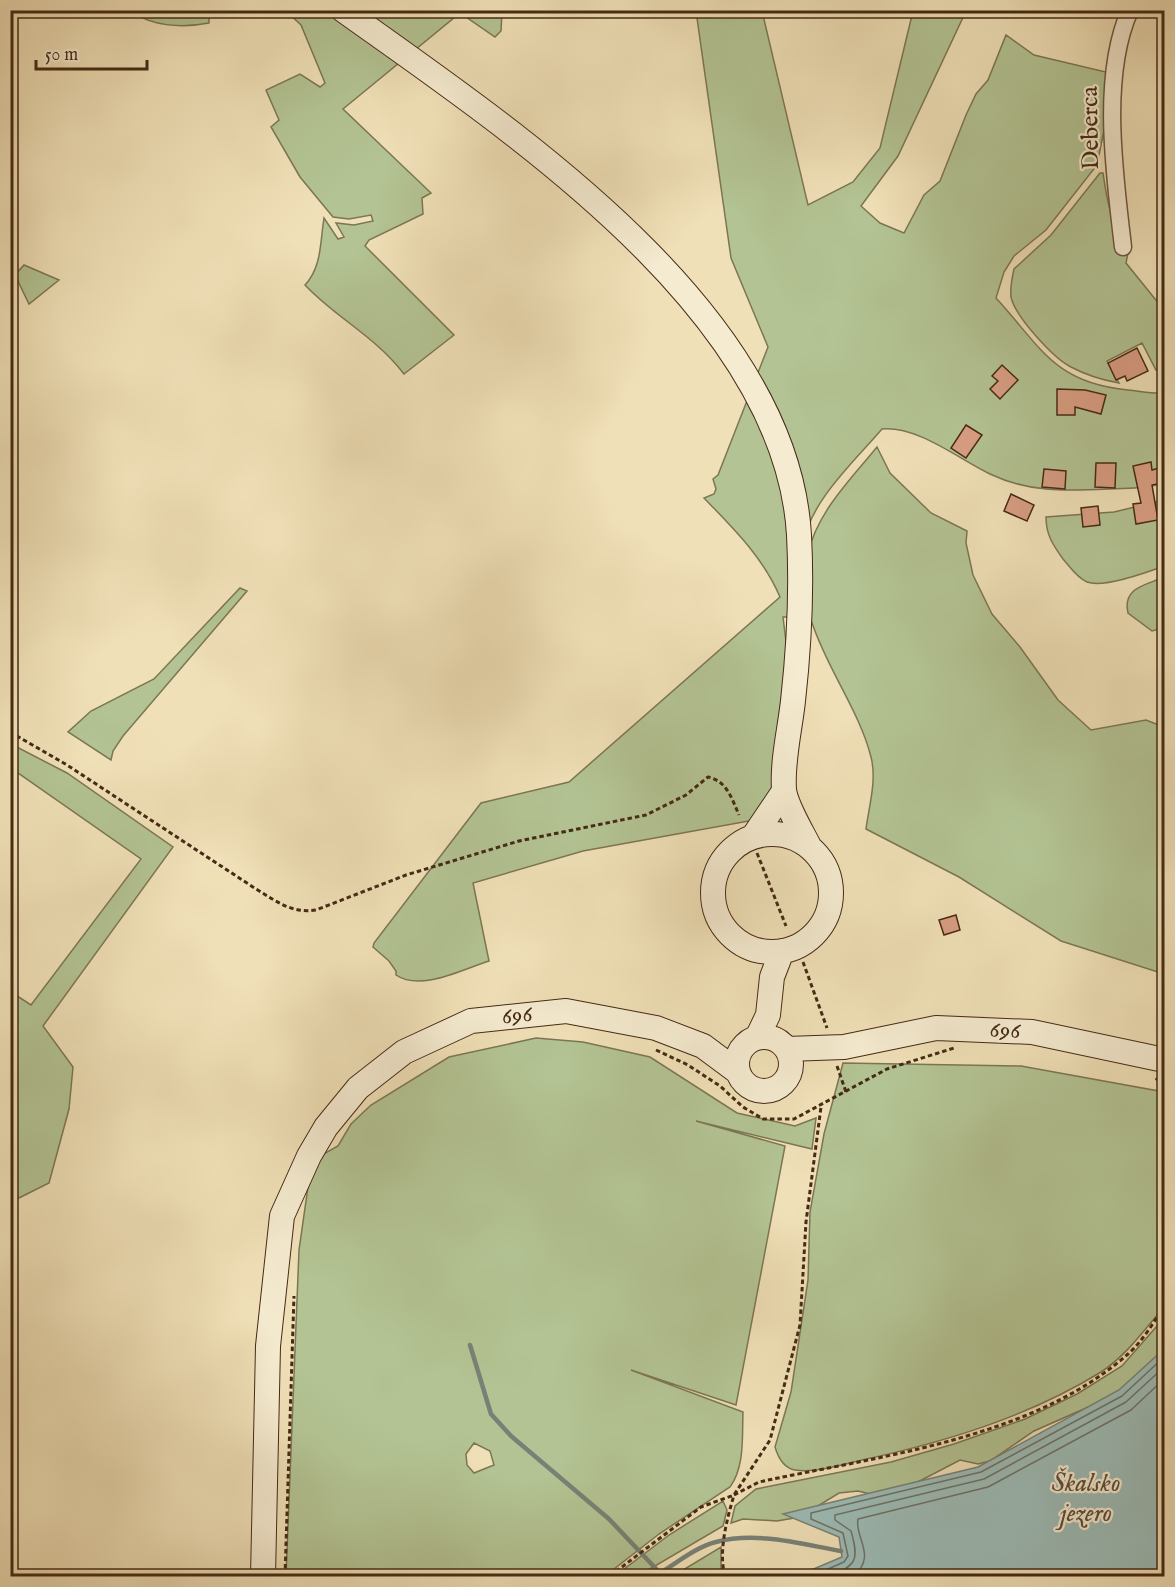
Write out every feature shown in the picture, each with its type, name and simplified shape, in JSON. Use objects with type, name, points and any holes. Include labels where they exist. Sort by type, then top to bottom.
[{"type":"main road","points":[[343,10],[496,120],[592,198],[671,277],[731,350],[759,400],[782,454],[793,495],[799,535],[797,647],[784,791],[754,844]]},
{"type":"main road","points":[[767,1042],[772,977],[792,957],[800,945],[816,933],[826,917],[831,898],[829,879],[822,861],[809,846],[784,791]]},
{"type":"main road","points":[[772,977],[744,945],[729,934],[718,917],[713,898],[714,879],[722,861],[735,846],[754,844],[772,834],[782,835],[809,846]]},
{"type":"main road","points":[[744,945],[763,952],[792,957]]},
{"type":"main road","name":"696","points":[[263,1576],[268,1347],[282,1216],[326,1127],[358,1088],[404,1052],[471,1021],[566,1011],[656,1028],[703,1046],[738,1072],[749,1087],[766,1092],[784,1084],[789,1076],[836,1048]]},
{"type":"main road","name":"696","points":[[703,1046],[767,1042],[836,1048],[936,1028],[1032,1032],[1157,1065]]},
{"type":"main road","points":[[738,1072],[738,1055],[767,1042]]},
{"type":"main road","points":[[767,1042],[791,1058],[789,1076]]},
{"type":"street","name":"Deberca","points":[[1123,247],[1114,162],[1114,80],[1130,10]]},
{"type":"path","points":[[10,732],[68,765],[286,907],[302,912],[316,910],[406,875],[519,840],[646,815],[686,795],[708,777],[717,779],[728,790],[739,815]]},
{"type":"path","points":[[754,844],[786,926]]},
{"type":"path","points":[[792,957],[836,1048],[846,1092]]},
{"type":"path","points":[[649,1047],[688,1065],[720,1086],[743,1107],[764,1119],[794,1119],[821,1107],[887,1068],[958,1047]]},
{"type":"path","points":[[1157,1065],[1164,1088]]},
{"type":"path","points":[[725,1576],[722,1566],[726,1530],[734,1495],[770,1440],[800,1325],[806,1222],[821,1107]]},
{"type":"path","points":[[285,1576],[294,1293]]},
{"type":"path","points":[[610,1576],[701,1507],[734,1495],[759,1482],[929,1448],[1048,1404],[1086,1384],[1130,1352],[1164,1308]]},
{"type":"green space","points":[[131,11],[209,11],[209,23],[168,25],[148,20]]},
{"type":"green space","points":[[286,11],[502,11],[501,31],[495,37],[460,13],[343,109],[431,193],[422,198],[423,214],[369,240],[365,246],[454,335],[404,374],[381,349],[305,285],[315,270],[324,218],[338,239],[344,237],[336,223],[354,225],[373,221],[371,215],[349,219],[333,217],[300,177],[271,127],[279,120],[266,90],[300,74],[320,87],[325,83],[301,25]]},
{"type":"green space","points":[[696,11],[762,11],[808,205],[853,182],[880,148],[913,11],[966,11],[898,156],[861,206],[880,223],[904,233],[924,195],[940,181],[966,115],[976,94],[988,80],[1006,35],[1034,55],[1106,72],[1109,106],[1097,165],[1046,230],[1014,256],[1004,272],[996,298],[1038,347],[1066,371],[1082,380],[1103,386],[1164,393],[1164,483],[1144,487],[1094,490],[1034,488],[990,474],[923,438],[896,429],[882,429],[834,484],[814,514],[807,530],[801,555],[803,617],[783,617],[797,732],[793,813],[583,851],[473,883],[489,961],[430,980],[406,980],[396,975],[389,961],[373,947],[374,943],[481,803],[569,782],[780,597],[756,556],[704,498],[714,494],[716,489],[713,479],[718,475],[768,347],[731,258]]},
{"type":"green space","points":[[1100,173],[1103,173],[1114,222],[1129,248],[1126,263],[1164,310],[1164,364],[1156,370],[1142,343],[1107,361],[1119,383],[1088,375],[1063,362],[1027,325],[1011,297],[1014,269],[1051,235]]},
{"type":"green space","points":[[24,265],[59,280],[29,304],[15,275]]},
{"type":"green space","points":[[877,447],[890,473],[931,513],[967,531],[966,543],[973,575],[992,614],[1020,647],[1058,700],[1091,730],[1146,720],[1164,727],[1164,974],[1061,941],[959,877],[866,829],[873,784],[871,757],[863,732],[815,632],[807,606],[805,580],[808,553],[819,523],[836,496]]},
{"type":"green space","points":[[1164,500],[1164,566],[1126,578],[1104,583],[1083,580],[1063,559],[1047,529],[1046,517],[1114,512]]},
{"type":"green space","points":[[1164,577],[1164,628],[1152,631],[1128,613],[1127,604],[1132,592],[1137,588]]},
{"type":"green space","points":[[240,588],[247,591],[123,736],[113,751],[111,760],[68,732],[91,711],[154,679]]},
{"type":"green space","points":[[11,744],[67,773],[173,847],[43,1026],[73,1067],[69,1109],[49,1183],[11,1202],[11,992],[31,1005],[141,859],[11,768]]},
{"type":"green space","points":[[536,1038],[583,1042],[650,1057],[737,1113],[795,1126],[816,1118],[812,1149],[696,1121],[785,1146],[736,1405],[631,1370],[743,1412],[742,1451],[738,1470],[730,1487],[659,1534],[605,1576],[286,1576],[299,1250],[308,1187],[320,1156],[338,1146],[351,1124],[371,1105],[449,1057]],"holes":[[[474,1443],[490,1451],[494,1465],[474,1473],[467,1465],[466,1454]]]},
{"type":"green space","points":[[843,1063],[1021,1066],[1164,1092],[1164,1307],[1119,1358],[1101,1372],[1045,1402],[985,1426],[924,1445],[828,1468],[795,1470],[784,1464],[775,1447],[791,1392],[808,1280],[810,1212],[824,1134]]},
{"type":"green space","points":[[1164,1318],[1164,1347],[1160,1364],[1136,1386],[1034,1431],[990,1461],[978,1464],[960,1460],[914,1484],[870,1494],[858,1491],[839,1493],[800,1517],[777,1521],[743,1519],[731,1523],[735,1506],[756,1489],[891,1462],[954,1444],[1025,1419],[1077,1394],[1122,1366]]},
{"type":"green space","points":[[723,1501],[727,1510],[723,1526],[638,1576],[615,1576],[669,1535]]},
{"type":"green space","points":[[721,1547],[721,1576],[673,1576]]},
{"type":"water","name":"Škalsko jezero","points":[[1164,1349],[1164,1576],[797,1576],[842,1557],[839,1537],[783,1514],[978,1467],[1119,1390]]},
{"type":"building","points":[[1137,348],[1148,371],[1127,381],[1125,376],[1116,380],[1108,363]]},
{"type":"building","points":[[1002,365],[1018,380],[1000,399],[990,389],[998,381],[992,376]]},
{"type":"building","points":[[1057,389],[1085,390],[1106,395],[1101,414],[1075,407],[1075,415],[1057,415]]},
{"type":"building","points":[[966,425],[982,435],[966,458],[951,448]]},
{"type":"building","points":[[1151,462],[1152,470],[1159,468],[1162,483],[1152,485],[1158,520],[1136,524],[1133,504],[1141,503],[1133,466]]},
{"type":"building","points":[[1096,463],[1116,463],[1115,488],[1095,487]]},
{"type":"building","points":[[1044,469],[1066,471],[1065,489],[1042,487]]},
{"type":"building","points":[[1011,494],[1034,505],[1027,521],[1004,511]]},
{"type":"building","points":[[1098,506],[1100,525],[1083,527],[1081,508]]},
{"type":"building","points":[[956,915],[960,930],[944,935],[939,920]]},
{"type":"waterway","points":[[470,1345],[491,1414],[511,1436],[609,1519],[660,1573]]},
{"type":"waterway","points":[[655,1576],[708,1544],[731,1539],[763,1538],[841,1551]]}]
